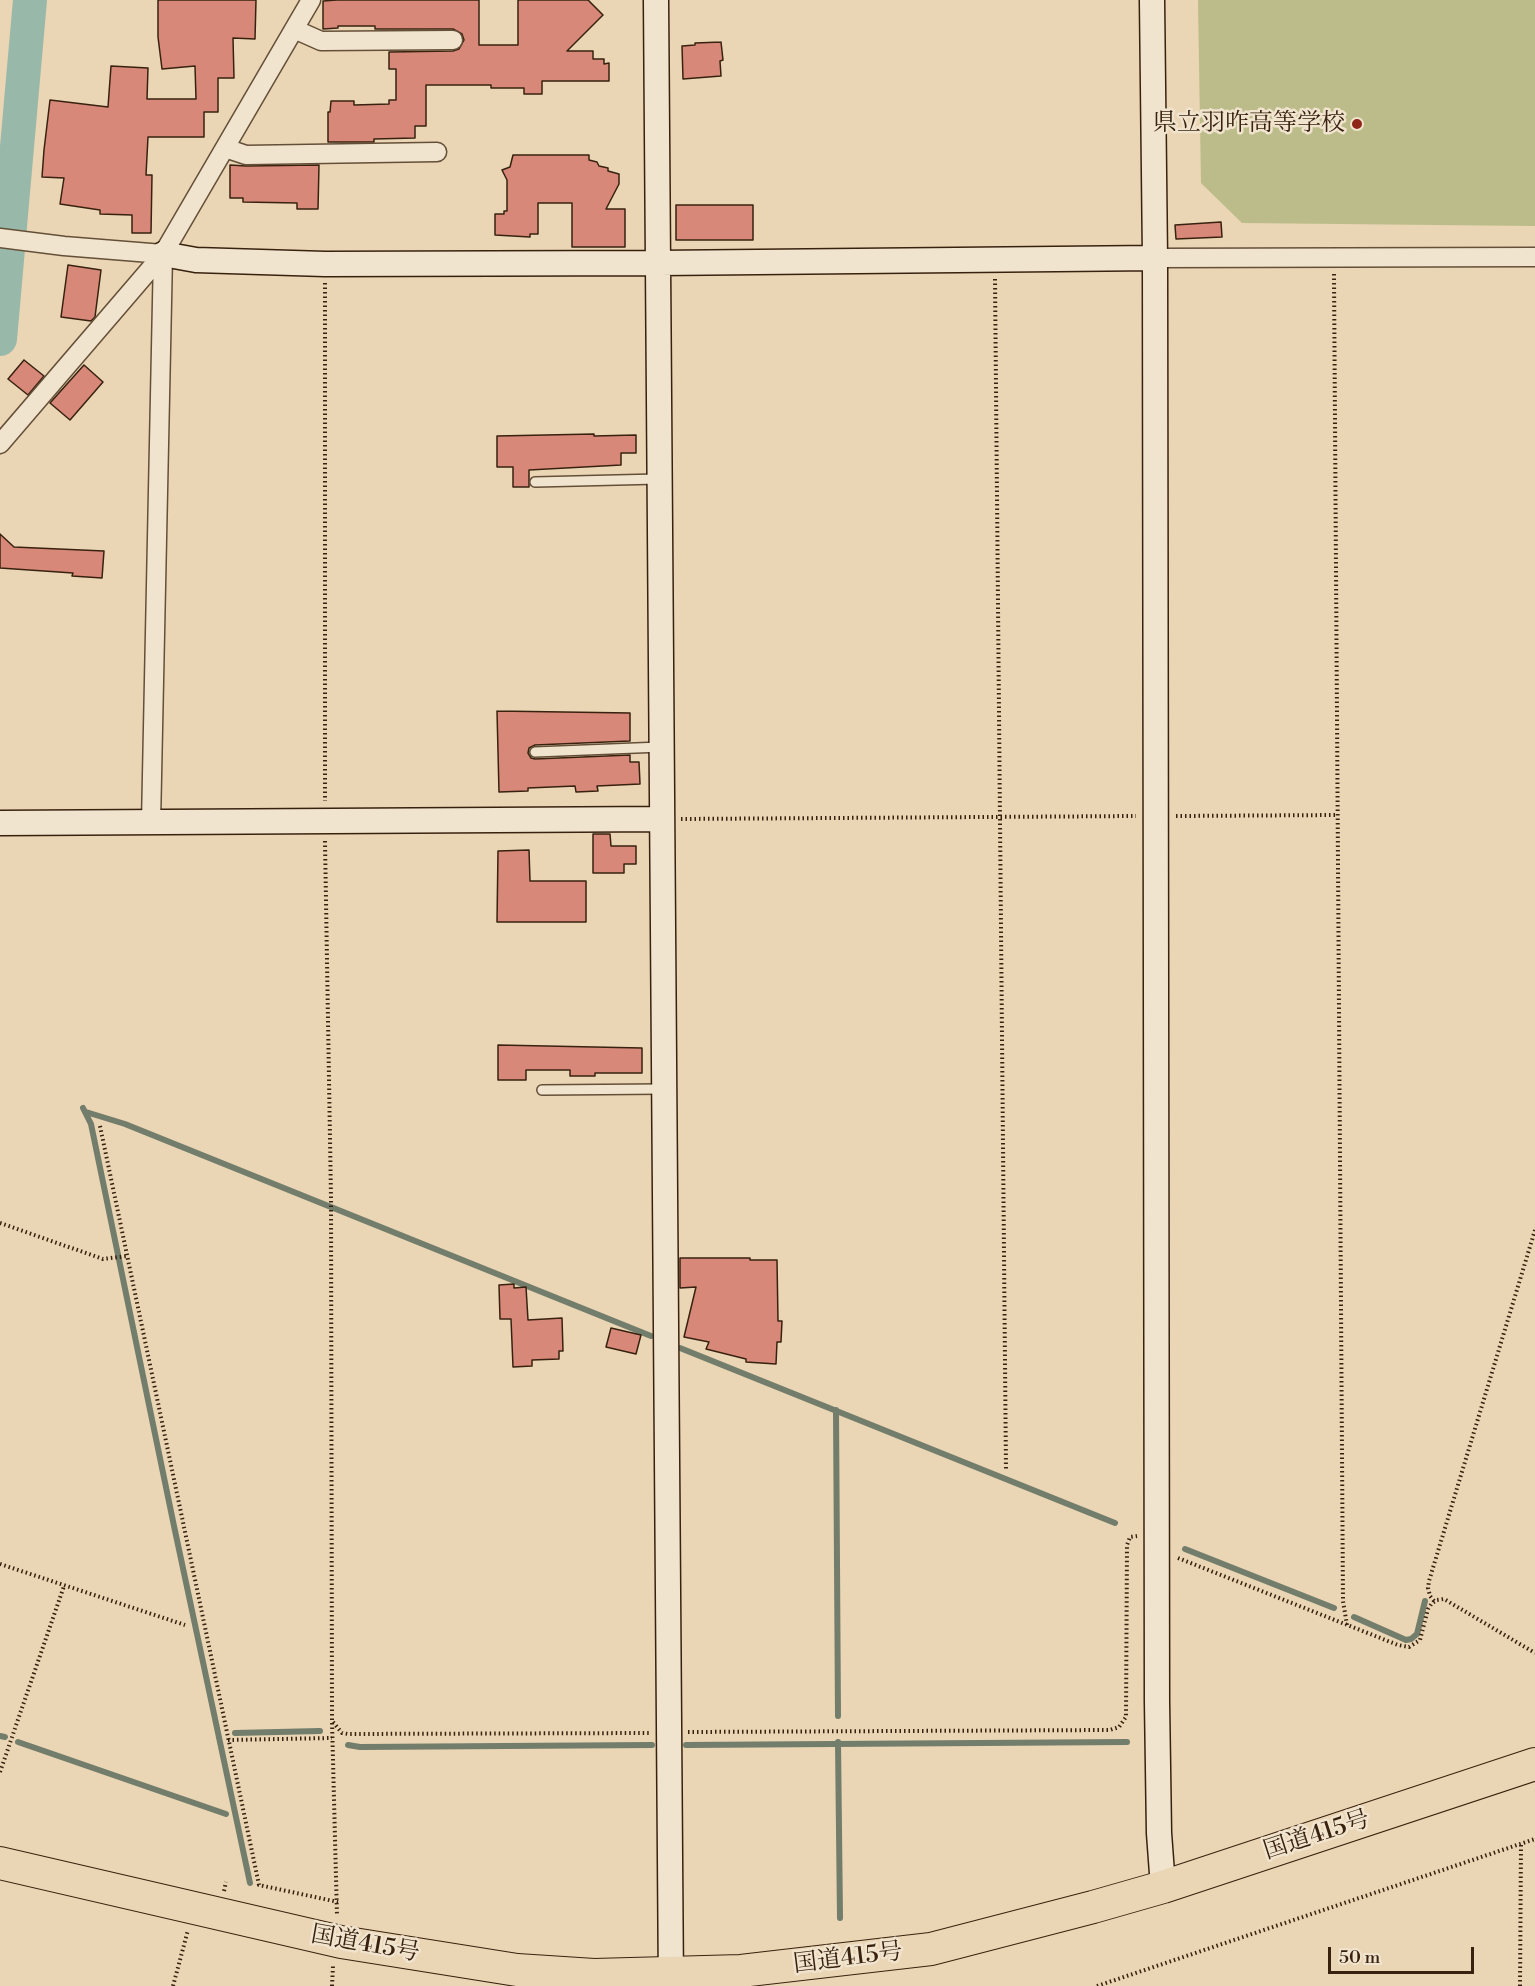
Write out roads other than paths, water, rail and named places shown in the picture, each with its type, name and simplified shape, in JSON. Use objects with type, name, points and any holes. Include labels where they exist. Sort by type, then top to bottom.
[{"type":"highway","name":"国道415号","points":[[0,1863],[336,1941],[517,1970],[671,1980],[931,1949],[1163,1887],[1535,1764]]},
{"type":"street","points":[[0,444],[163,255],[310,0]]},
{"type":"street","points":[[656,0],[671,1980]]},
{"type":"street","points":[[1152,0],[1155,258],[1159,1833],[1163,1887]]},
{"type":"street","points":[[294,29],[321,41],[453,40]]},
{"type":"street","points":[[225,148],[246,155],[436,152]]},
{"type":"street","points":[[0,238],[196,260],[325,264],[659,264],[1155,258],[1535,257]]},
{"type":"street","points":[[151,823],[163,255]]},
{"type":"street","points":[[0,824],[663,819]]},
{"type":"lane","points":[[534,482],[661,479]]},
{"type":"lane","points":[[535,752],[663,747]]},
{"type":"lane","points":[[542,1090],[664,1089]]},
{"type":"waterway","points":[[0,339],[30,0]]},
{"type":"waterway","points":[[83,1108],[91,1124],[250,1883]]},
{"type":"waterway","points":[[86,1112],[125,1124],[651,1336]]},
{"type":"waterway","points":[[680,1348],[1115,1523]]},
{"type":"waterway","points":[[836,1410],[838,1716]]},
{"type":"waterway","points":[[1185,1549],[1334,1608]]},
{"type":"waterway","points":[[1354,1617],[1406,1640],[1411,1639],[1417,1634],[1425,1601]]},
{"type":"waterway","points":[[235,1733],[320,1731]]},
{"type":"waterway","points":[[0,1736],[5,1737]]},
{"type":"waterway","points":[[18,1742],[226,1814]]},
{"type":"waterway","points":[[838,1742],[840,1918]]},
{"type":"waterway","points":[[686,1745],[1127,1742]]},
{"type":"waterway","points":[[348,1745],[360,1747],[652,1745]]},
{"type":"place","name":"県立羽咋高等学校","points":[[1357,124]]}]
